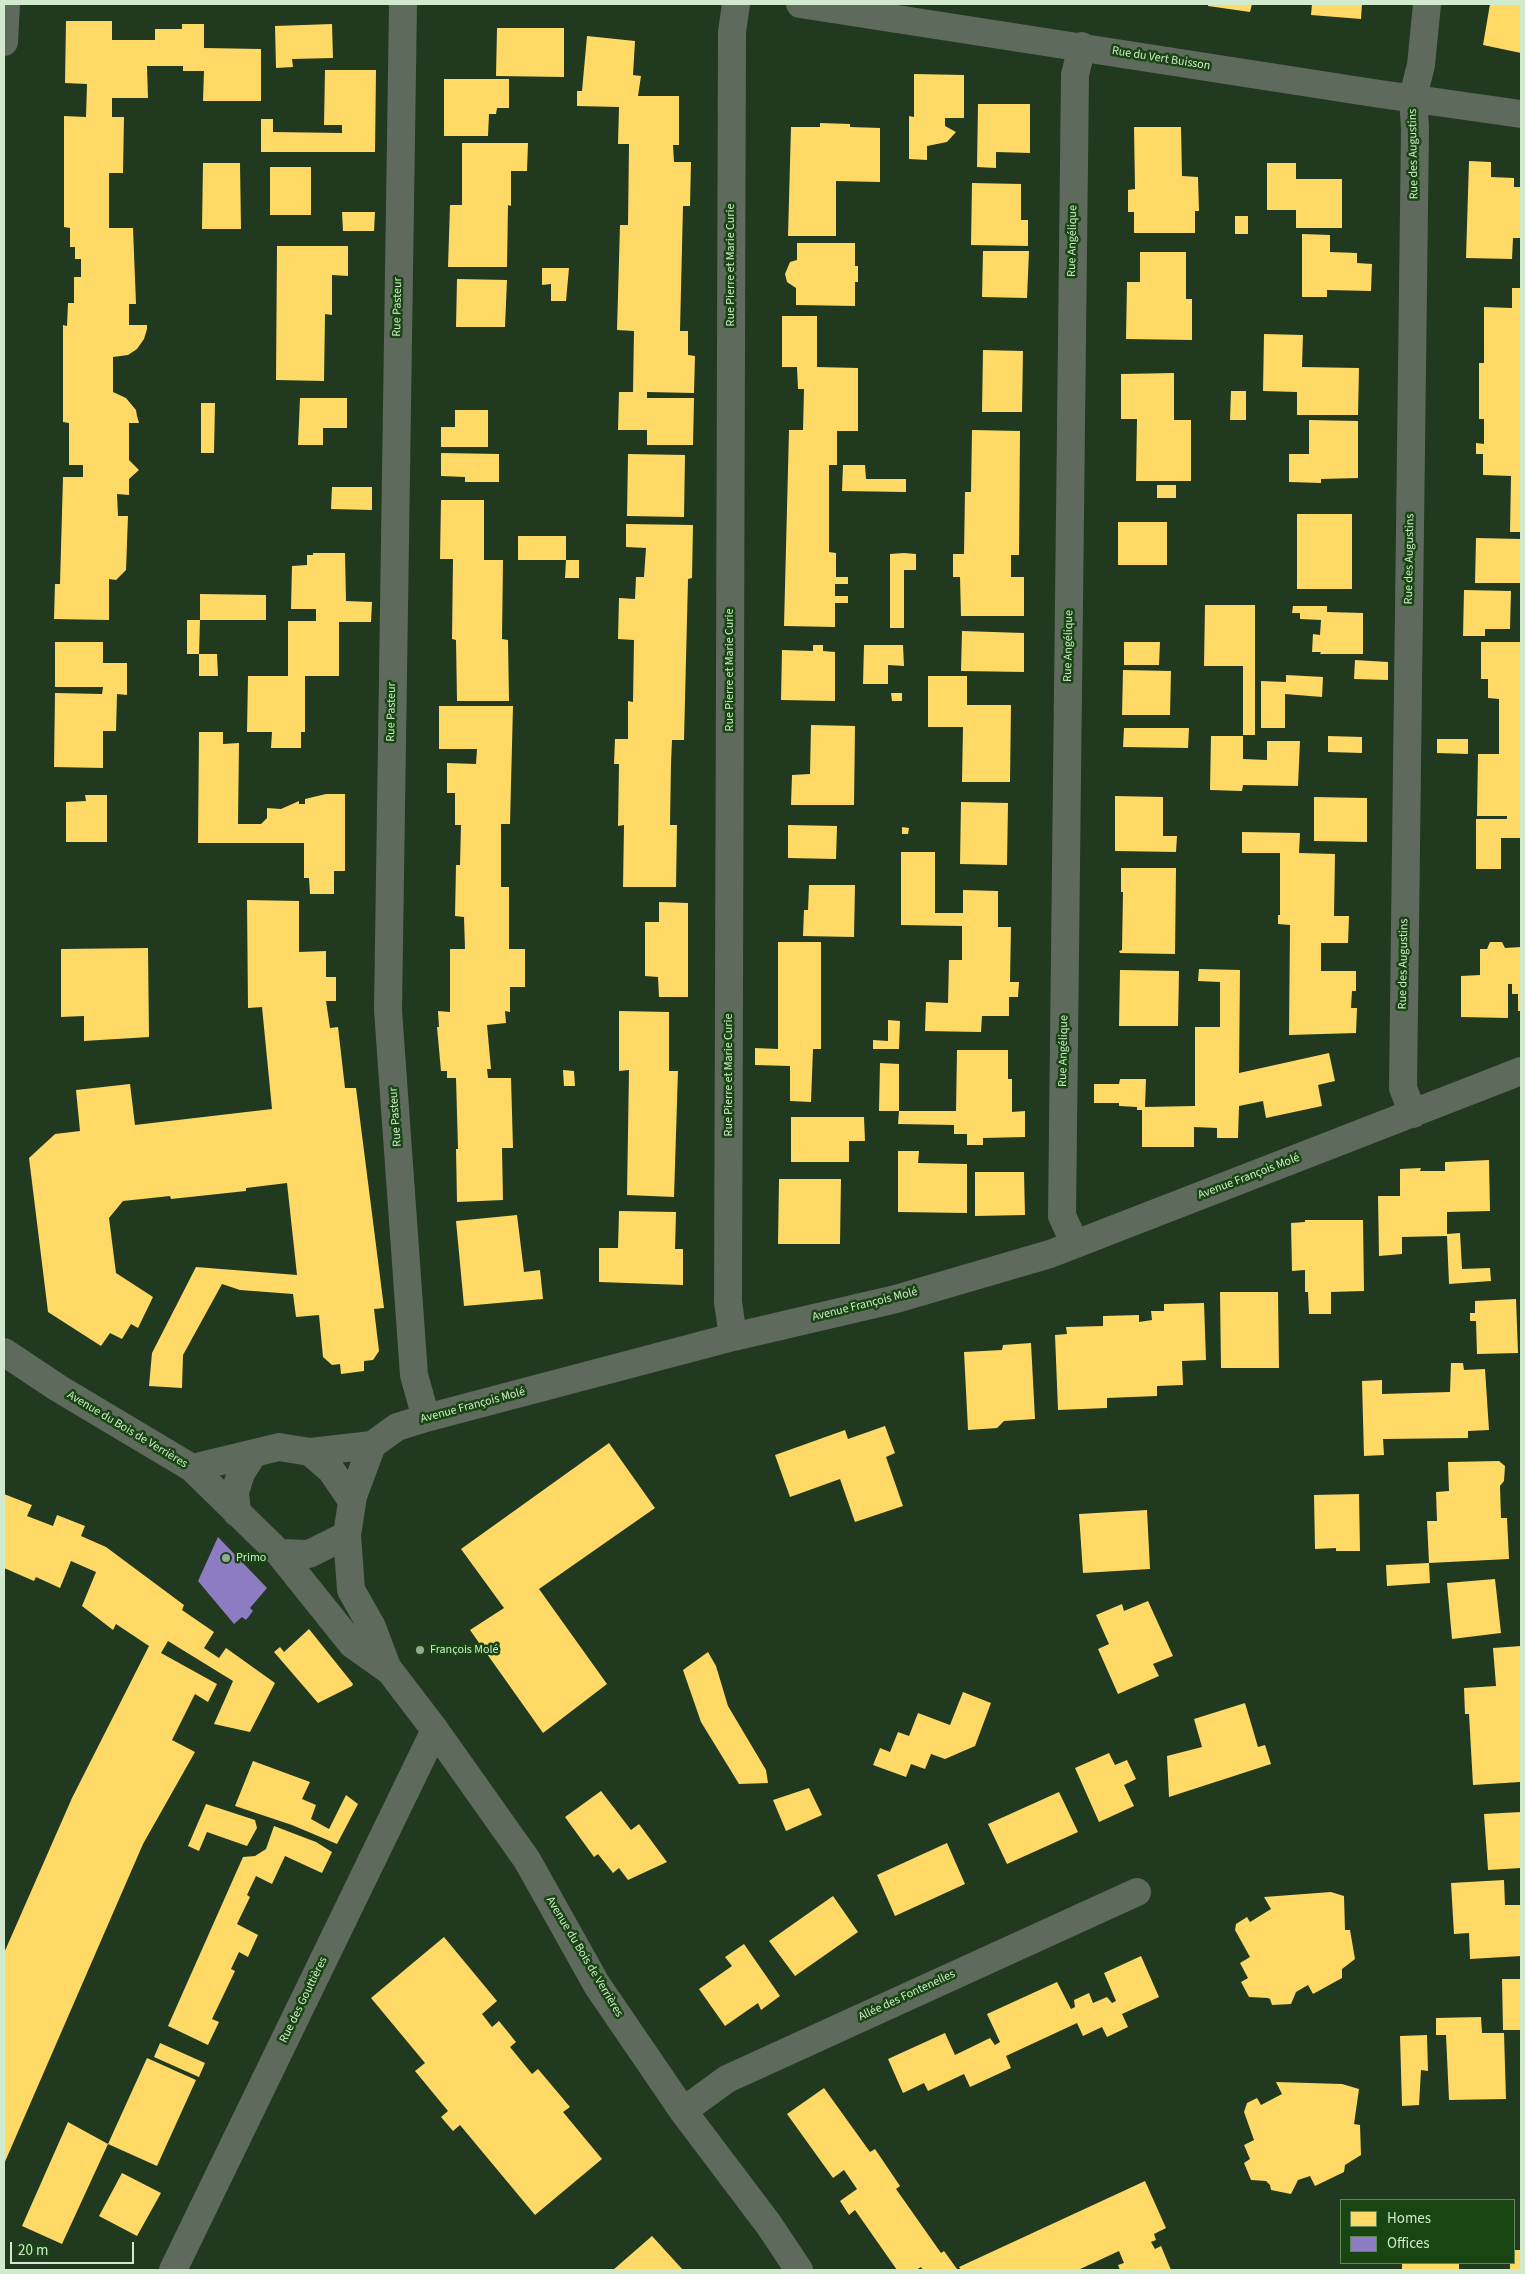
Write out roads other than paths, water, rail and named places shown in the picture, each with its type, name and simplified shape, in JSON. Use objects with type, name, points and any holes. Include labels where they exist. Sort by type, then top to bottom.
[{"type":"street","points":[[4,42],[6,4]]},
{"type":"street","name":"Rue Pasteur","points":[[403,4],[388,1010],[414,1376],[426,1418]]},
{"type":"street","name":"Rue Pierre et Marie Curie","points":[[732,1337],[728,1282],[732,32],[736,4]]},
{"type":"street","name":"Rue du Vert Buisson","points":[[800,4],[1521,114]]},
{"type":"street","name":"Rue des Augustins","points":[[1413,1114],[1403,1088],[1415,128],[1413,97],[1421,65],[1427,4]]},
{"type":"street","name":"Rue Angélique","points":[[1075,1244],[1062,1216],[1075,75],[1082,46]]},
{"type":"street","name":"Avenue François Molé","points":[[192,1468],[279,1448],[310,1452],[372,1445],[397,1428],[426,1418],[732,1337],[896,1299],[1050,1254],[1521,1071]]},
{"type":"street","name":"Avenue du Bois de Verrières","points":[[4,1352],[58,1388],[192,1468],[236,1513],[279,1552],[352,1644],[387,1668]]},
{"type":"street","name":"Avenue du Bois de Verrières","points":[[372,1445],[352,1501],[347,1535],[351,1590],[372,1628],[387,1668],[435,1730],[526,1860],[598,1985],[683,2111],[769,2225],[798,2270]]},
{"type":"street","points":[[310,1452],[331,1470],[352,1501]]},
{"type":"street","points":[[236,1513],[235,1492],[241,1473],[254,1454]]},
{"type":"street","points":[[279,1552],[309,1554],[347,1535]]},
{"type":"street","name":"Rue des Gouttières","points":[[173,2270],[435,1730]]},
{"type":"street","name":"Allée des Fontenelles","points":[[683,2111],[727,2079],[1137,1892]]},
{"type":"place","name":"Primo","points":[[226,1558]]},
{"type":"place","name":"François Molé","points":[[420,1650]]}]
